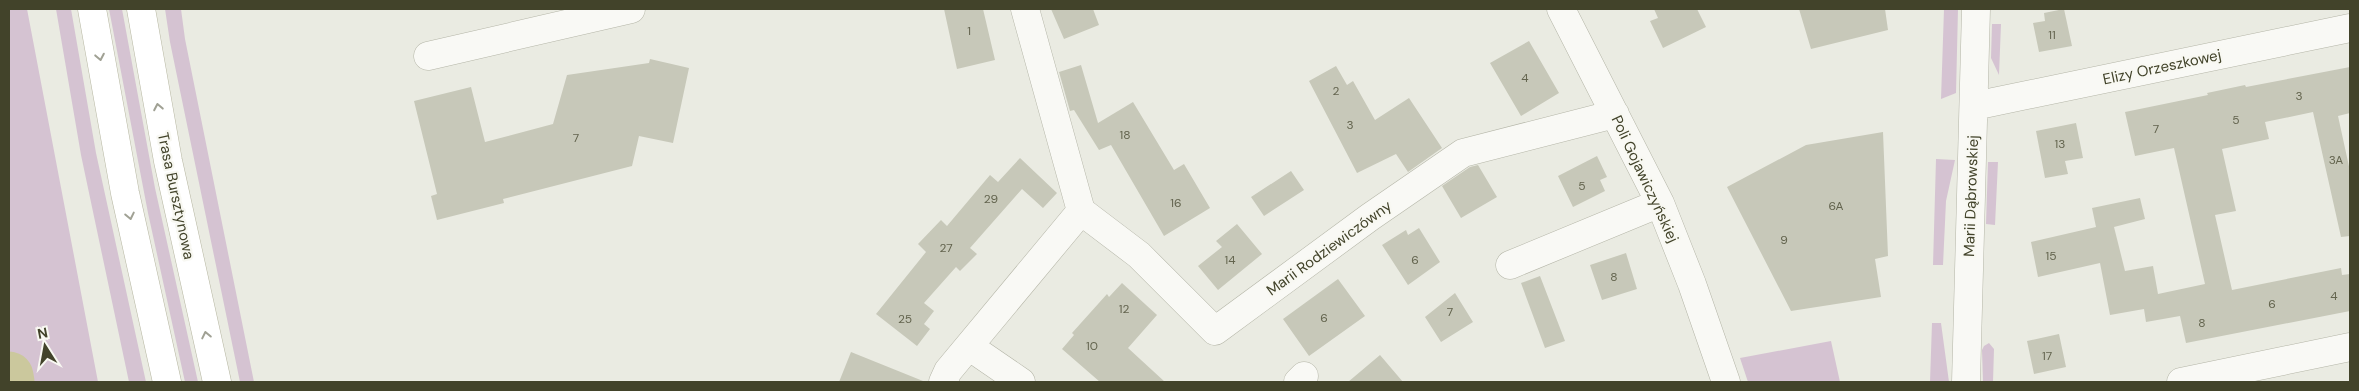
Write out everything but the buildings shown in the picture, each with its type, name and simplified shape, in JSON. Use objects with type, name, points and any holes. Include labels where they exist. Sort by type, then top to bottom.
[{"type":"main road","points":[[92,9],[125,193],[167,382]]},
{"type":"main road","name":"Trasa Bursztynowa","points":[[141,9],[168,161],[217,382]]},
{"type":"street","points":[[428,56],[542,19],[631,9]]},
{"type":"street","points":[[943,382],[948,371],[970,347],[1081,211],[1026,9]]},
{"type":"street","name":"Poli Gojawiczyńskiej","points":[[1561,9],[1660,202],[1692,284],[1726,382]]},
{"type":"street","name":"Marii Dąbrowskiej","points":[[1966,382],[1976,9]]},
{"type":"street","name":"Elizy Orzeszkowej","points":[[1974,106],[2350,28]]},
{"type":"street","name":"Marii Rodziewiczówny","points":[[1081,211],[1139,255],[1215,331],[1370,217],[1463,153],[1614,114]]},
{"type":"street","points":[[1510,265],[1660,202]]},
{"type":"street","points":[[970,347],[1021,382]]},
{"type":"street","points":[[2181,382],[2350,347]]},
{"type":"shaded area","points":[[9,9],[27,9],[98,382],[9,382]]},
{"type":"shaded area","points":[[56,9],[71,9],[96,153],[146,382],[129,382],[81,155]]},
{"type":"shaded area","points":[[109,9],[122,9],[155,188],[198,382],[185,382],[148,213]]},
{"type":"shaded area","points":[[165,9],[181,9],[185,39],[254,382],[240,382],[170,42]]},
{"type":"shaded area","points":[[1944,9],[1958,9],[1956,93],[1941,99]]},
{"type":"shaded area","points":[[1992,24],[2001,24],[1999,75],[1991,58]]},
{"type":"shaded area","points":[[1936,159],[1955,160],[1946,201],[1943,265],[1933,265]]},
{"type":"shaded area","points":[[1988,162],[1998,162],[1995,225],[1986,224]]},
{"type":"shaded area","points":[[1932,323],[1941,323],[1949,382],[1930,382]]},
{"type":"shaded area","points":[[1831,341],[1840,382],[1748,382],[1740,358]]},
{"type":"shaded area","points":[[1989,343],[1994,349],[1993,382],[1983,382],[1982,350]]},
{"type":"waterway","points":[[9,376],[10,382]]}]
